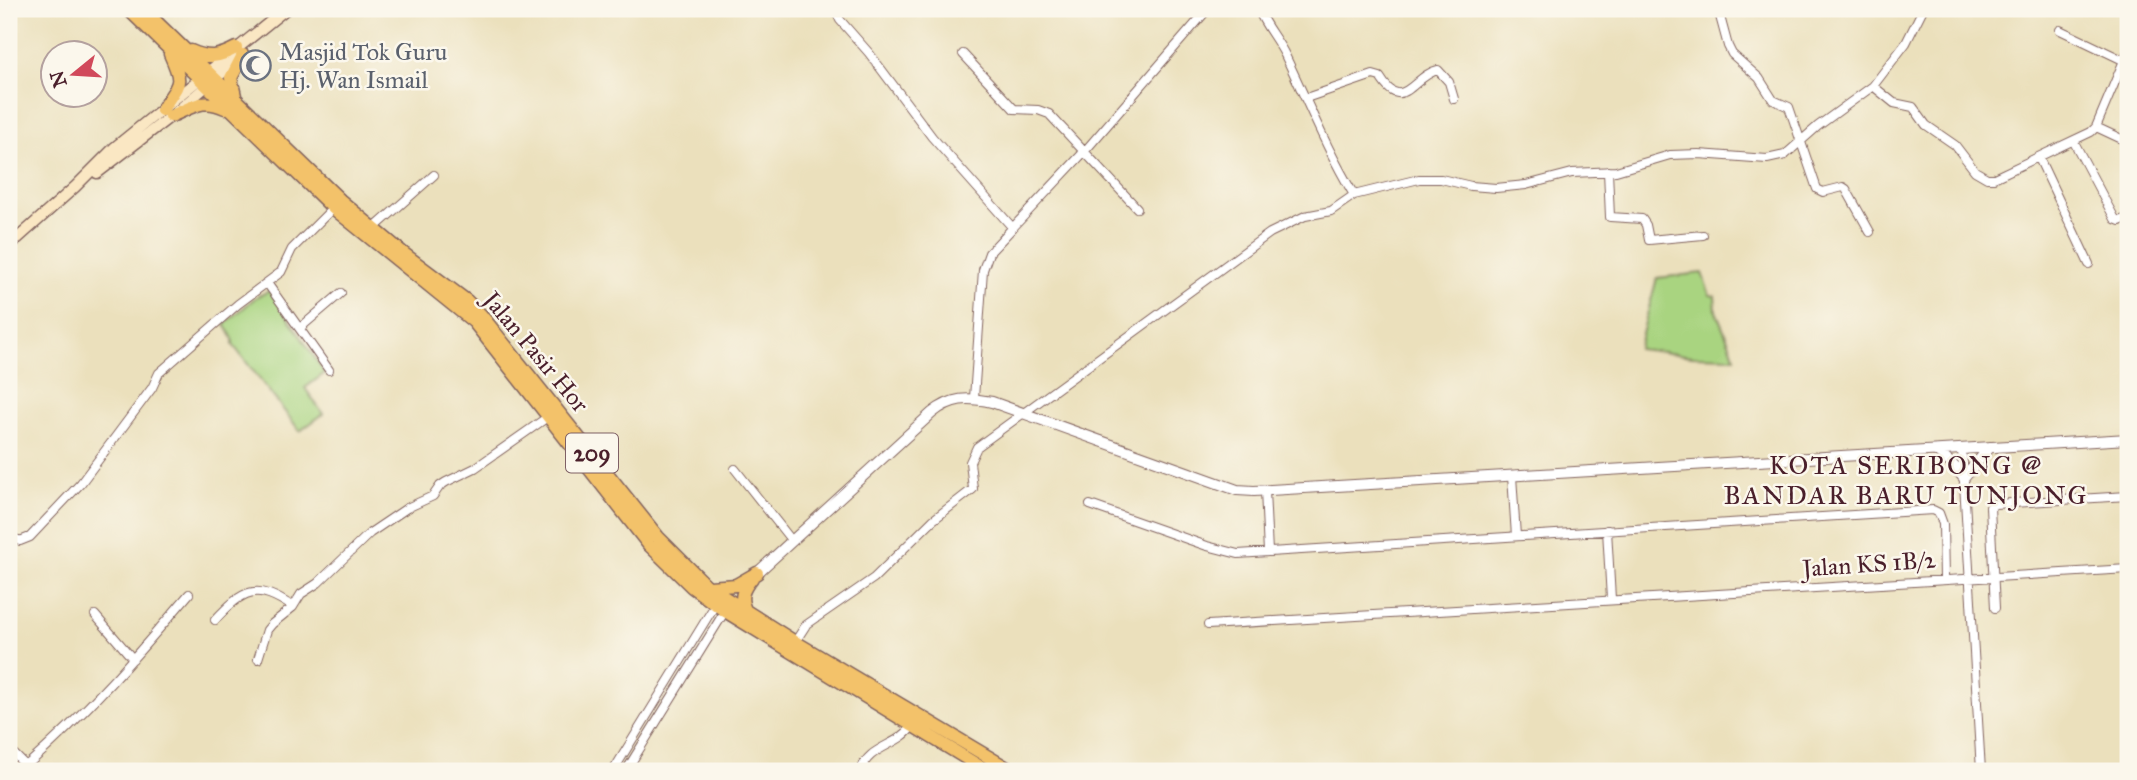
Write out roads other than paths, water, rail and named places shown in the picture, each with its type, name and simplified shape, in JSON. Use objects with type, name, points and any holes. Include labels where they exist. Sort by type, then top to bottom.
[{"type":"main road","name":"Jalan Pasir Hor","points":[[128,9],[167,47],[208,79]]},
{"type":"main road","name":"Jalan Pasir Hor","points":[[143,9],[333,208],[474,322],[649,545],[677,574],[720,608],[985,771]]},
{"type":"main road","points":[[9,246],[114,148],[167,113],[286,9]]},
{"type":"main road","points":[[181,46],[209,57],[240,51]]},
{"type":"main road","points":[[167,47],[177,71],[179,86],[167,113]]},
{"type":"main road","points":[[167,113],[205,102],[234,106],[232,78],[240,51]]},
{"type":"main road","name":"Jalan Pasir Hor","points":[[234,106],[373,229],[467,301],[481,315],[658,537],[708,587],[1012,771]]},
{"type":"main road","points":[[708,587],[736,585],[757,573]]},
{"type":"main road","points":[[746,612],[742,594],[757,573]]},
{"type":"street","points":[[835,9],[840,20],[869,52],[932,137],[1012,227]]},
{"type":"street","points":[[974,398],[985,261],[1012,227],[1084,152],[1208,9]]},
{"type":"street","points":[[1258,9],[1306,97],[1327,149],[1354,195]]},
{"type":"street","points":[[1718,9],[1732,54],[1759,78],[1773,100],[1789,107],[1817,189],[1824,192],[1843,187],[1846,189],[1870,232]]},
{"type":"street","points":[[795,642],[806,625],[874,578],[933,520],[973,489],[970,462],[977,447],[1270,233],[1294,220],[1331,211],[1354,195],[1432,178],[1496,188],[1525,185],[1572,173],[1608,171],[1670,155],[1776,158],[1785,155],[1801,144],[1818,126],[1873,86],[1906,43],[1923,9]]},
{"type":"street","points":[[2060,30],[2126,62]]},
{"type":"street","points":[[1873,86],[1894,103],[1913,107],[1926,125],[1955,145],[1975,171],[1994,178],[2074,142],[2096,127],[2126,62],[2128,51]]},
{"type":"street","points":[[963,54],[1014,109],[1038,110],[1049,114],[1137,208]]},
{"type":"street","points":[[1306,97],[1373,75],[1380,77],[1388,89],[1400,93],[1433,70],[1438,70],[1449,82],[1454,99]]},
{"type":"street","points":[[2096,127],[2128,142]]},
{"type":"street","points":[[2074,142],[2115,219],[2120,221],[2128,218]]},
{"type":"street","points":[[2039,158],[2089,264]]},
{"type":"street","points":[[1608,171],[1610,217],[1642,219],[1649,240],[1703,235]]},
{"type":"street","points":[[373,229],[434,175]]},
{"type":"street","points":[[9,536],[20,541],[30,537],[81,483],[152,387],[159,373],[238,304],[281,272],[292,249],[333,208]]},
{"type":"street","points":[[267,283],[329,370]]},
{"type":"street","points":[[300,328],[341,293]]},
{"type":"street","points":[[757,573],[932,413],[950,401],[961,398],[992,402],[1237,490],[1265,491],[2128,439]]},
{"type":"street","points":[[258,659],[267,630],[293,607],[302,594],[318,583],[370,533],[407,508],[433,496],[440,485],[475,468],[549,416]]},
{"type":"street","points":[[1964,478],[1990,447]]},
{"type":"street","points":[[1962,449],[1981,771]]},
{"type":"street","points":[[1936,451],[1964,478]]},
{"type":"street","points":[[735,469],[792,541]]},
{"type":"street","points":[[1512,477],[1516,536]]},
{"type":"street","points":[[1265,491],[1268,552]]},
{"type":"street","points":[[1995,608],[1990,507],[1994,504],[2128,496]]},
{"type":"street","points":[[1090,505],[1238,554],[1933,510],[1939,513],[1943,524],[1944,579]]},
{"type":"street","points":[[1607,530],[1611,599]]},
{"type":"street","name":"Jalan KS 1B/2","points":[[1208,625],[2128,569]]},
{"type":"street","points":[[215,620],[235,599],[250,593],[266,592],[293,607]]},
{"type":"street","points":[[9,749],[26,770],[133,659],[189,594]]},
{"type":"street","points":[[630,769],[720,608]]},
{"type":"street","points":[[613,771],[720,608]]},
{"type":"street","points":[[95,615],[133,659]]},
{"type":"street","points":[[861,771],[869,756],[900,739],[913,725]]},
{"type":"place","name":"Masjid Tok Guru Hj. Wan Ismail","points":[[256,66]]},
{"type":"district","name":"KOTA SERIBONG @ BANDAR BARU TUNJONG","points":[[1906,480]]}]
